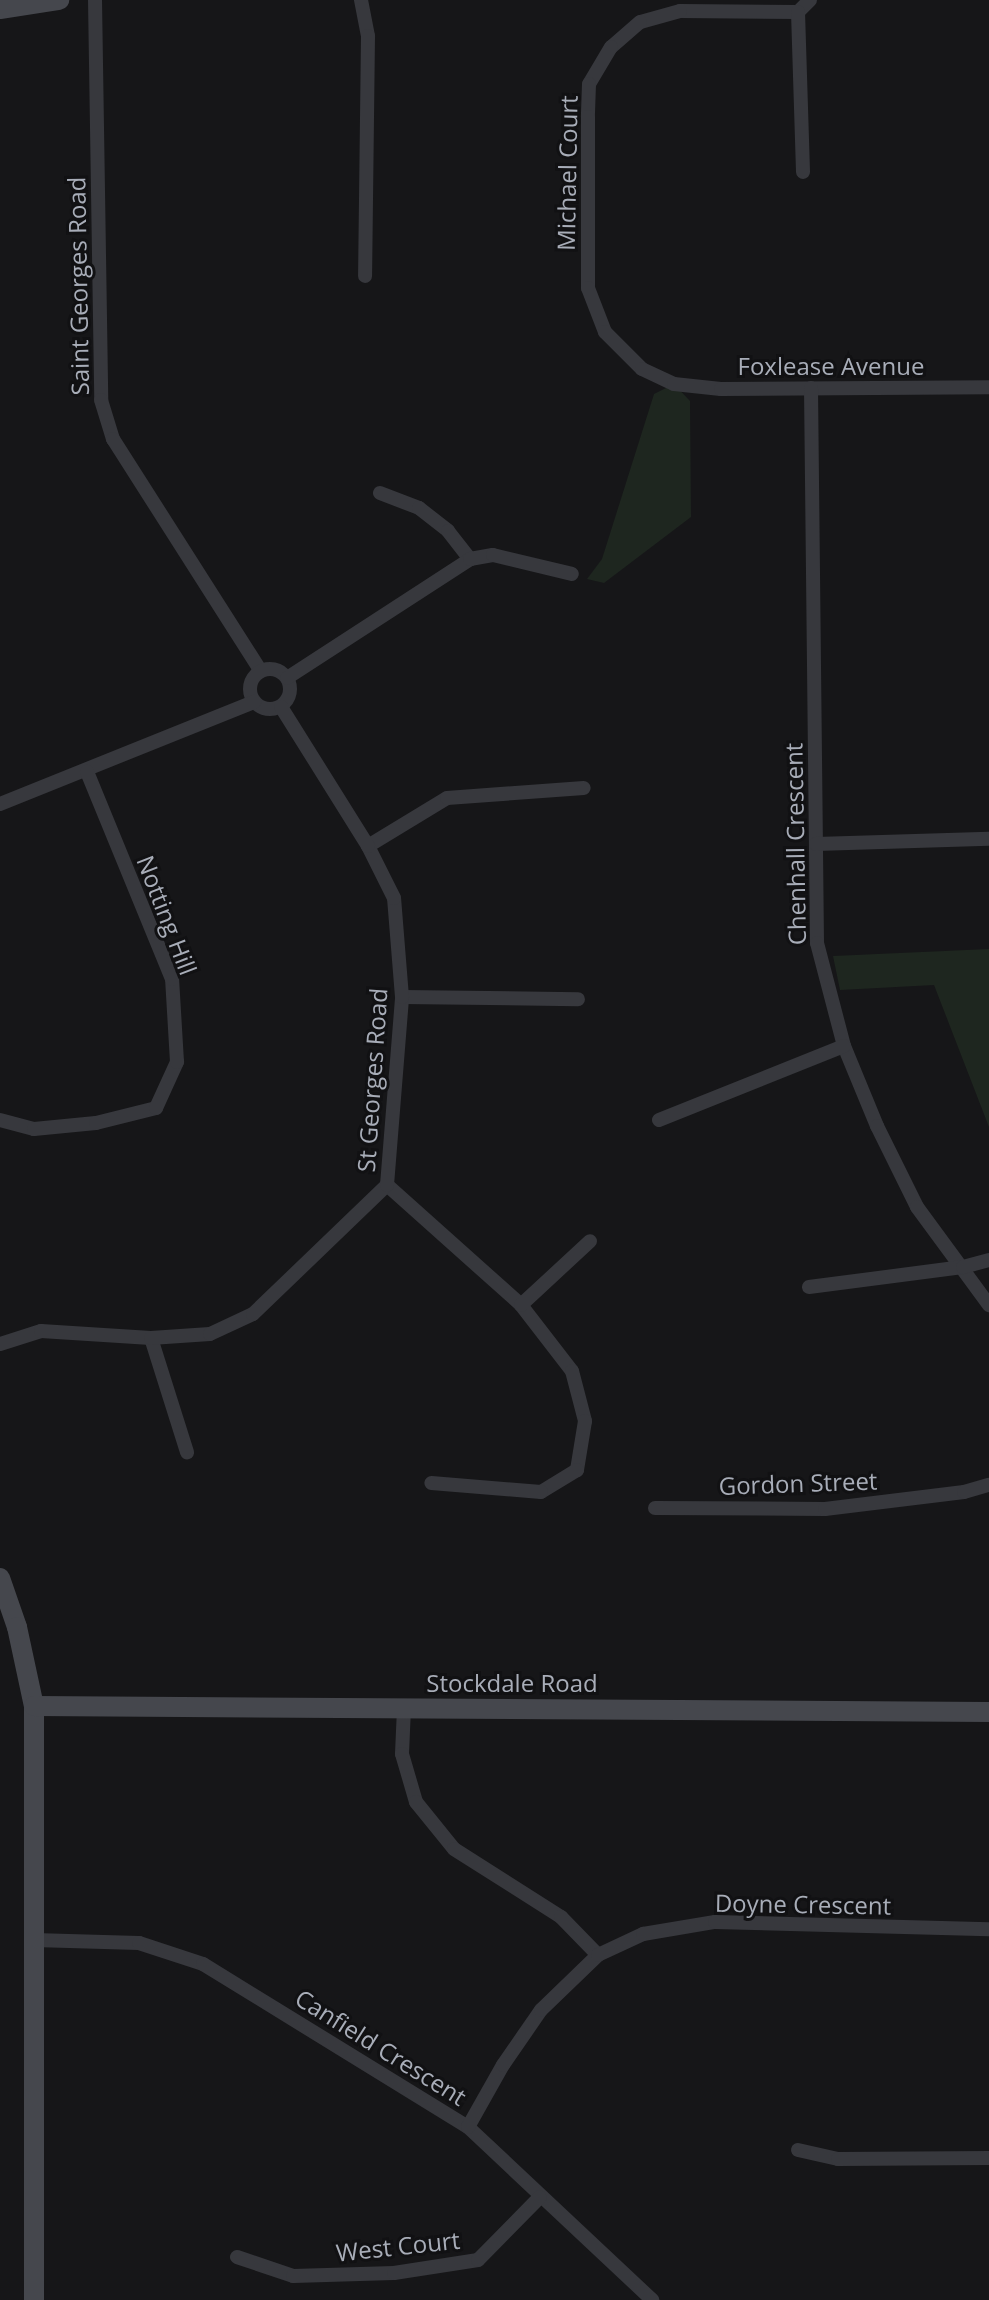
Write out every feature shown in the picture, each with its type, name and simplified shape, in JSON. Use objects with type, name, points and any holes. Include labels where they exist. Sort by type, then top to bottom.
[{"type":"street","points":[[0,9],[59,0]]},
{"type":"street","name":"Saint Georges Road","points":[[95,0],[101,400],[113,439],[261,671]]},
{"type":"street","points":[[361,0],[368,36],[365,276]]},
{"type":"street","points":[[803,172],[798,12],[810,0]]},
{"type":"street","name":"Michael Court","points":[[674,384],[642,369],[605,332],[588,288],[589,84],[611,47],[640,22],[680,11],[798,12]]},
{"type":"street","name":"Foxlease Avenue","points":[[674,384],[721,389],[989,387]]},
{"type":"street","name":"Chenhall Crescent","points":[[811,388],[817,943],[844,1046],[877,1126],[917,1207],[989,1305]]},
{"type":"street","points":[[380,493],[419,508],[448,531],[470,559]]},
{"type":"street","points":[[287,678],[470,559],[493,555],[572,574]]},
{"type":"street","points":[[275,670],[287,678],[289,697],[281,707],[266,710],[254,702],[249,688],[261,671],[275,670]]},
{"type":"street","points":[[0,804],[87,772],[254,702]]},
{"type":"street","name":"St Georges Road","points":[[0,1344],[41,1331],[151,1338],[210,1334],[253,1314],[387,1185],[402,997],[394,898],[368,846],[281,707]]},
{"type":"street","name":"Notting Hill","points":[[0,1120],[34,1129],[96,1123],[156,1108],[177,1062],[172,979],[87,772]]},
{"type":"street","points":[[368,846],[447,798],[584,788]]},
{"type":"street","points":[[816,844],[989,839]]},
{"type":"street","points":[[402,997],[578,999]]},
{"type":"street","points":[[659,1120],[844,1046]]},
{"type":"street","points":[[387,1185],[521,1305],[572,1371],[585,1421],[577,1470],[541,1492],[431,1483]]},
{"type":"street","points":[[521,1305],[590,1241]]},
{"type":"street","points":[[809,1287],[963,1267],[989,1260]]},
{"type":"street","points":[[151,1338],[187,1452]]},
{"type":"street","name":"Gordon Street","points":[[655,1508],[825,1509],[964,1492],[989,1485]]},
{"type":"street","points":[[0,1578],[17,1627],[34,1706],[34,2300]]},
{"type":"street","name":"Stockdale Road","points":[[34,1706],[989,1712]]},
{"type":"street","points":[[404,1708],[402,1754],[416,1802],[454,1849],[561,1917],[598,1955]]},
{"type":"street","name":"Doyne Crescent","points":[[468,2127],[503,2065],[541,2010],[598,1955],[643,1934],[715,1922],[989,1929]]},
{"type":"street","name":"Canfield Crescent","points":[[34,1940],[139,1943],[203,1964],[468,2127],[652,2300]]},
{"type":"street","points":[[798,2150],[838,2159],[989,2158]]},
{"type":"street","name":"West Court","points":[[237,2257],[293,2276],[394,2273],[478,2260],[540,2197]]},
{"type":"shaded area","points":[[674,384],[690,401],[691,517],[604,583],[587,579],[602,559],[654,394]]},
{"type":"shaded area","points":[[989,949],[989,1127],[934,985],[840,990],[833,956]]}]
